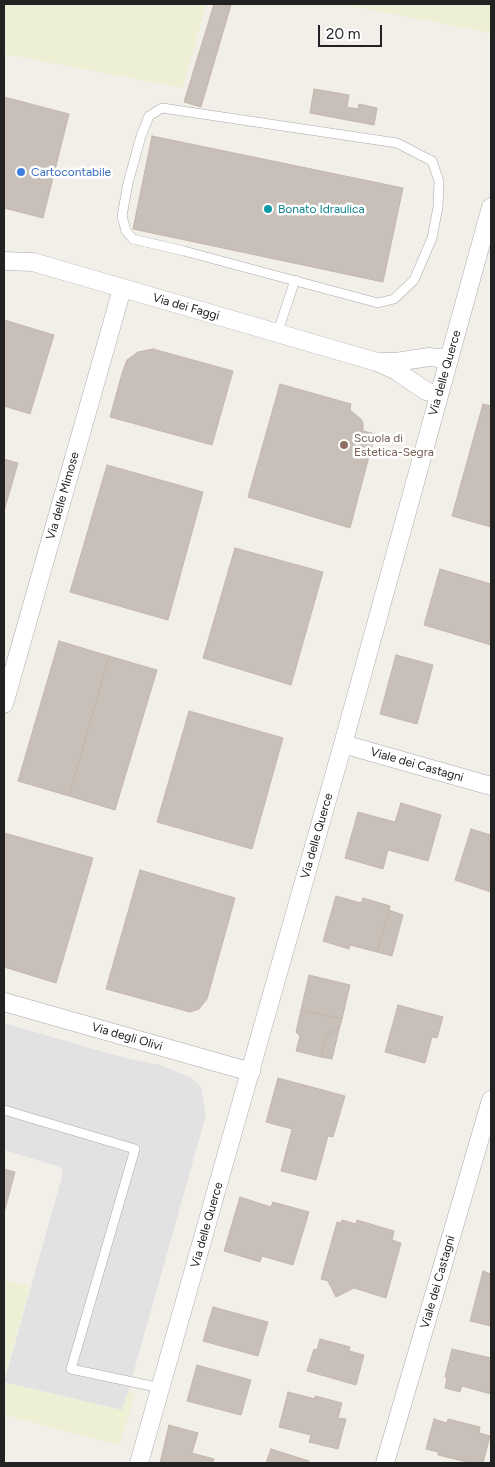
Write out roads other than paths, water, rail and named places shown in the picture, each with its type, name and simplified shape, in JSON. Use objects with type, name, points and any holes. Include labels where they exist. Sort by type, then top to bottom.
[{"type":"street","name":"Via delle Querce","points":[[139,1463],[343,744],[491,207]]},
{"type":"street","name":"Via dei Faggi","points":[[4,261],[33,262],[368,360],[395,370],[422,388],[438,395]]},
{"type":"street","name":"Via delle Mimose","points":[[4,704],[122,289]]},
{"type":"street","name":"Via dei Faggi","points":[[368,360],[389,362],[429,356],[449,359]]},
{"type":"street","name":"Viale dei Castagni","points":[[343,744],[491,786]]},
{"type":"street","name":"Via degli Olivi","points":[[4,1002],[251,1072]]},
{"type":"street","name":"Viale dei Castagni","points":[[385,1463],[491,1100]]},
{"type":"lane","points":[[162,108],[397,143],[432,161],[439,181],[438,207],[432,238],[414,280],[394,299],[378,303],[295,280],[132,239],[126,231],[122,216],[128,183],[141,136],[149,116],[162,108]]},
{"type":"lane","points":[[277,334],[295,280]]},
{"type":"lane","points":[[4,1110],[135,1149],[71,1369],[160,1388]]},
{"type":"place","name":"Cartocontabile","points":[[21,172]]},
{"type":"place","name":"Bonato Idraulica","points":[[268,209]]},
{"type":"place","name":"Scuola di Estetica-Segra","points":[[344,445]]}]
